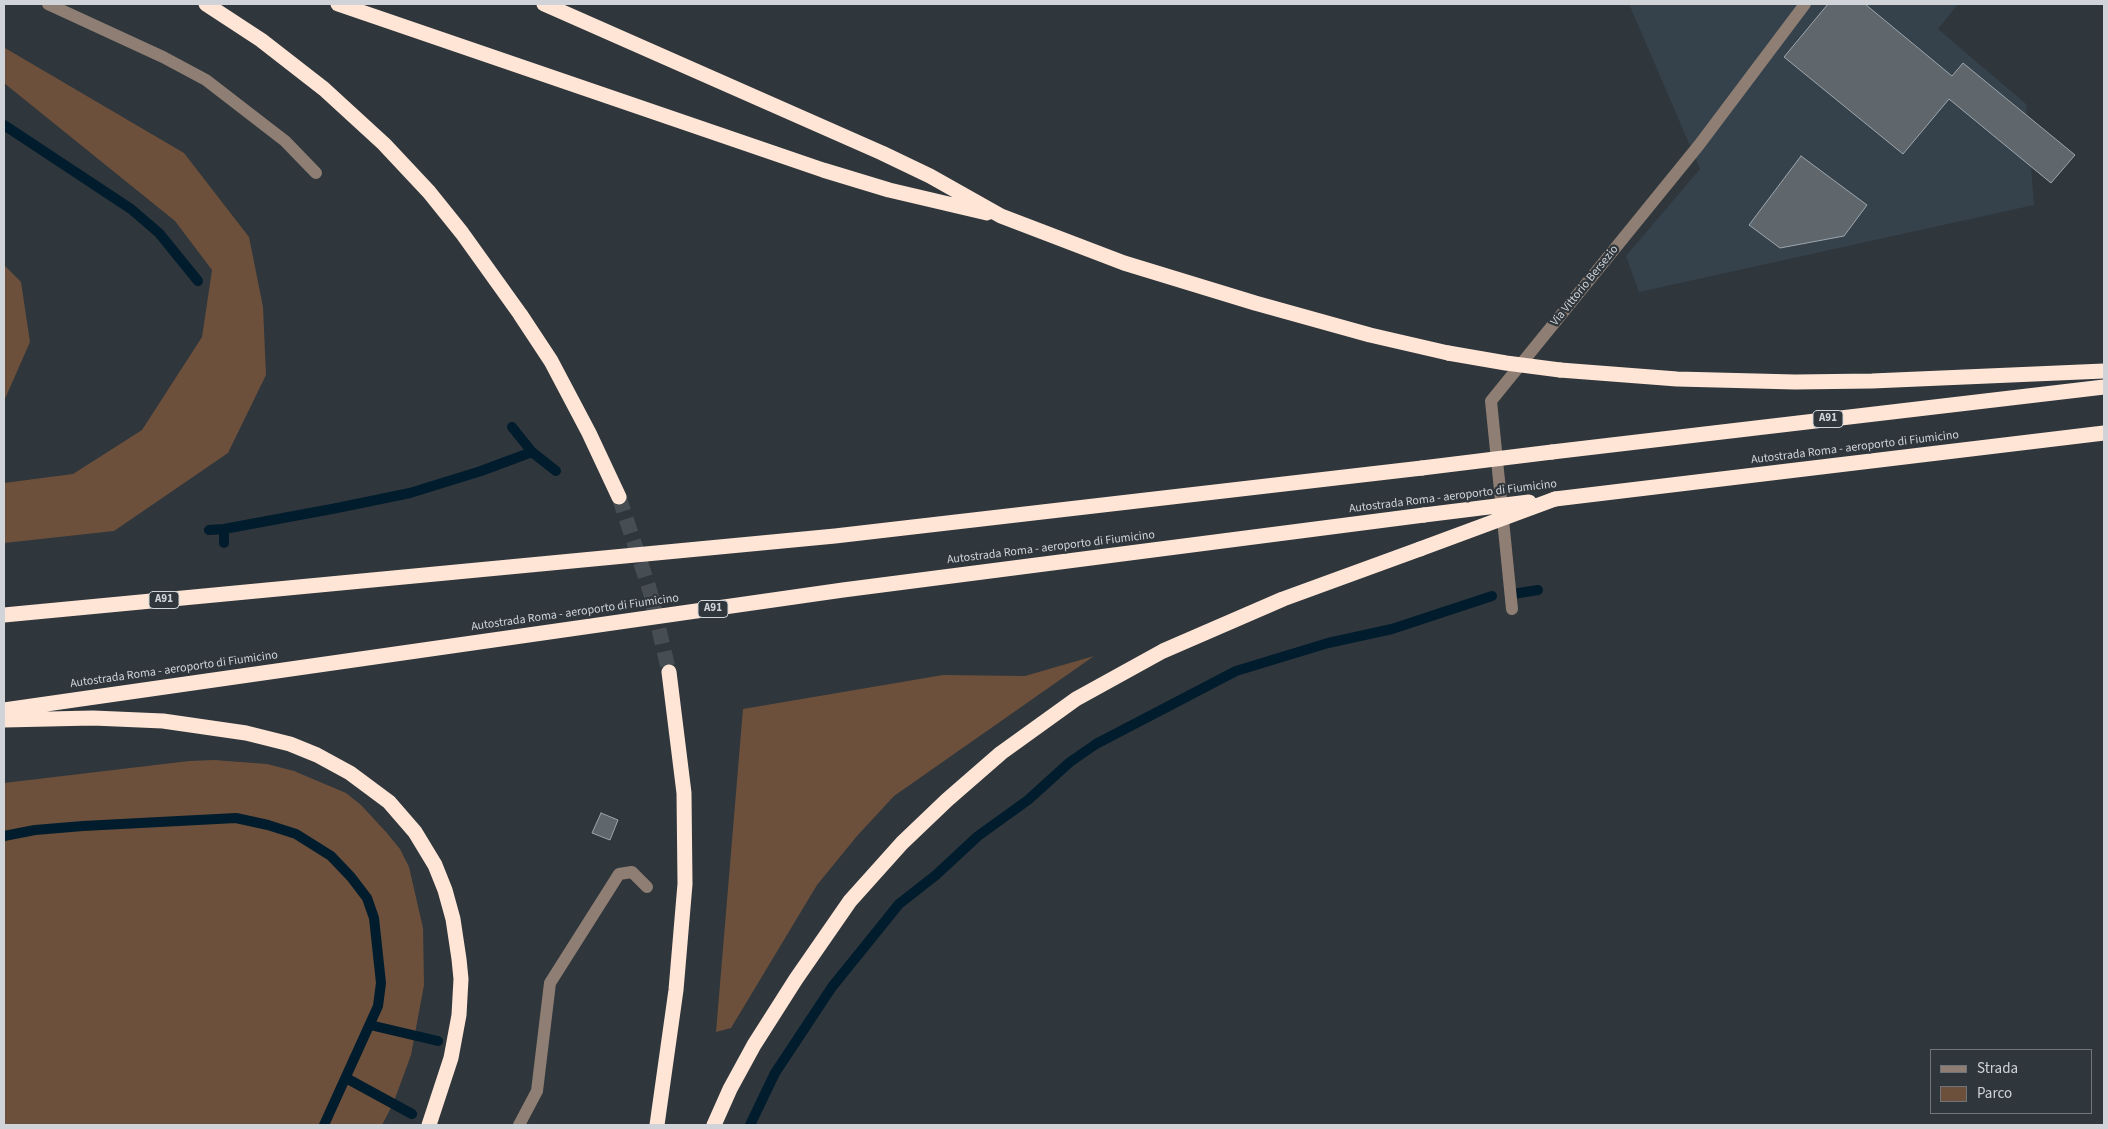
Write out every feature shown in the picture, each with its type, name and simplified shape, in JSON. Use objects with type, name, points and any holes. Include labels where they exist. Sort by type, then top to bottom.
[{"type":"highway","points":[[206,4],[261,40],[324,89],[384,144],[429,192],[462,233],[551,361],[589,433],[619,497]]},
{"type":"highway","points":[[338,4],[823,170],[889,190],[1001,216],[1124,263],[1227,295],[1328,324],[1448,352],[1506,363],[1560,370],[1677,379],[1795,382],[1872,381],[2104,371]]},
{"type":"highway","points":[[544,4],[899,161],[930,176],[1001,216]]},
{"type":"highway","name":"A91","points":[[4,615],[834,536],[2104,387]]},
{"type":"highway","name":"Autostrada Roma - aeroporto di Fiumicino","points":[[4,710],[844,590],[1424,515],[2104,433]]},
{"type":"highway","points":[[714,1125],[730,1089],[754,1045],[796,979],[850,901],[902,842],[994,759],[1076,699],[1163,651],[1283,599],[1556,499]]},
{"type":"highway","points":[[657,1125],[676,990],[684,906],[685,870],[684,793],[669,672]]},
{"type":"highway","points":[[4,720],[93,718],[163,721],[246,732],[283,742],[317,755],[350,773],[389,802],[415,832],[435,865],[445,890],[453,919],[460,959],[460,1000],[453,1049],[443,1086],[429,1125]]},
{"type":"street","points":[[48,4],[163,57],[206,80],[285,141],[316,173]]},
{"type":"street","name":"Via Vittorio Bersezio","points":[[1512,609],[1491,401],[1699,145],[1805,4]]},
{"type":"street","points":[[520,1125],[536,1091],[550,984],[619,874],[632,872],[647,887]]},
{"type":"shaded area","points":[[1629,4],[1958,4],[1938,29],[2026,104],[2034,205],[1639,292],[1626,256],[1700,169]]},
{"type":"green space","points":[[5,48],[184,153],[249,237],[263,307],[266,375],[228,453],[114,531],[4,543],[4,483],[73,474],[142,430],[202,337],[212,270],[175,221],[4,83]]},
{"type":"green space","points":[[4,265],[21,282],[30,342],[4,401]]},
{"type":"green space","points":[[1094,656],[894,796],[857,836],[817,885],[731,1028],[716,1032],[743,709],[943,675],[1025,676]]},
{"type":"green space","points":[[214,760],[267,764],[294,771],[346,793],[361,805],[386,832],[400,849],[409,867],[423,928],[424,985],[411,1055],[393,1104],[382,1125],[4,1125],[4,783],[189,761]]},
{"type":"building","points":[[1828,4],[1865,4],[1952,76],[1963,63],[2075,155],[2051,183],[1949,99],[1903,154],[1784,57]]},
{"type":"building","points":[[1801,156],[1867,205],[1844,236],[1780,248],[1749,225]]},
{"type":"building","points":[[601,813],[618,820],[610,840],[592,833]]},
{"type":"waterway","points":[[4,125],[131,209],[159,233],[198,281]]},
{"type":"waterway","points":[[512,427],[532,452],[556,471]]},
{"type":"waterway","points":[[209,530],[224,529],[410,493],[481,471],[532,452]]},
{"type":"waterway","points":[[224,529],[224,543]]},
{"type":"waterway","points":[[1513,594],[1538,590]]},
{"type":"waterway","points":[[750,1125],[775,1073],[832,987],[899,904],[936,875],[978,836],[1028,800],[1070,762],[1096,744],[1236,671],[1328,643],[1392,629],[1492,596]]},
{"type":"waterway","points":[[4,836],[35,830],[83,826],[236,818],[296,834],[331,856],[351,877],[367,898],[374,918],[381,983],[378,1006],[324,1125]]},
{"type":"waterway","points":[[370,1025],[438,1041]]},
{"type":"waterway","points":[[346,1078],[412,1114]]},
{"type":"tunnel","points":[[619,497],[650,591],[669,672]]}]
